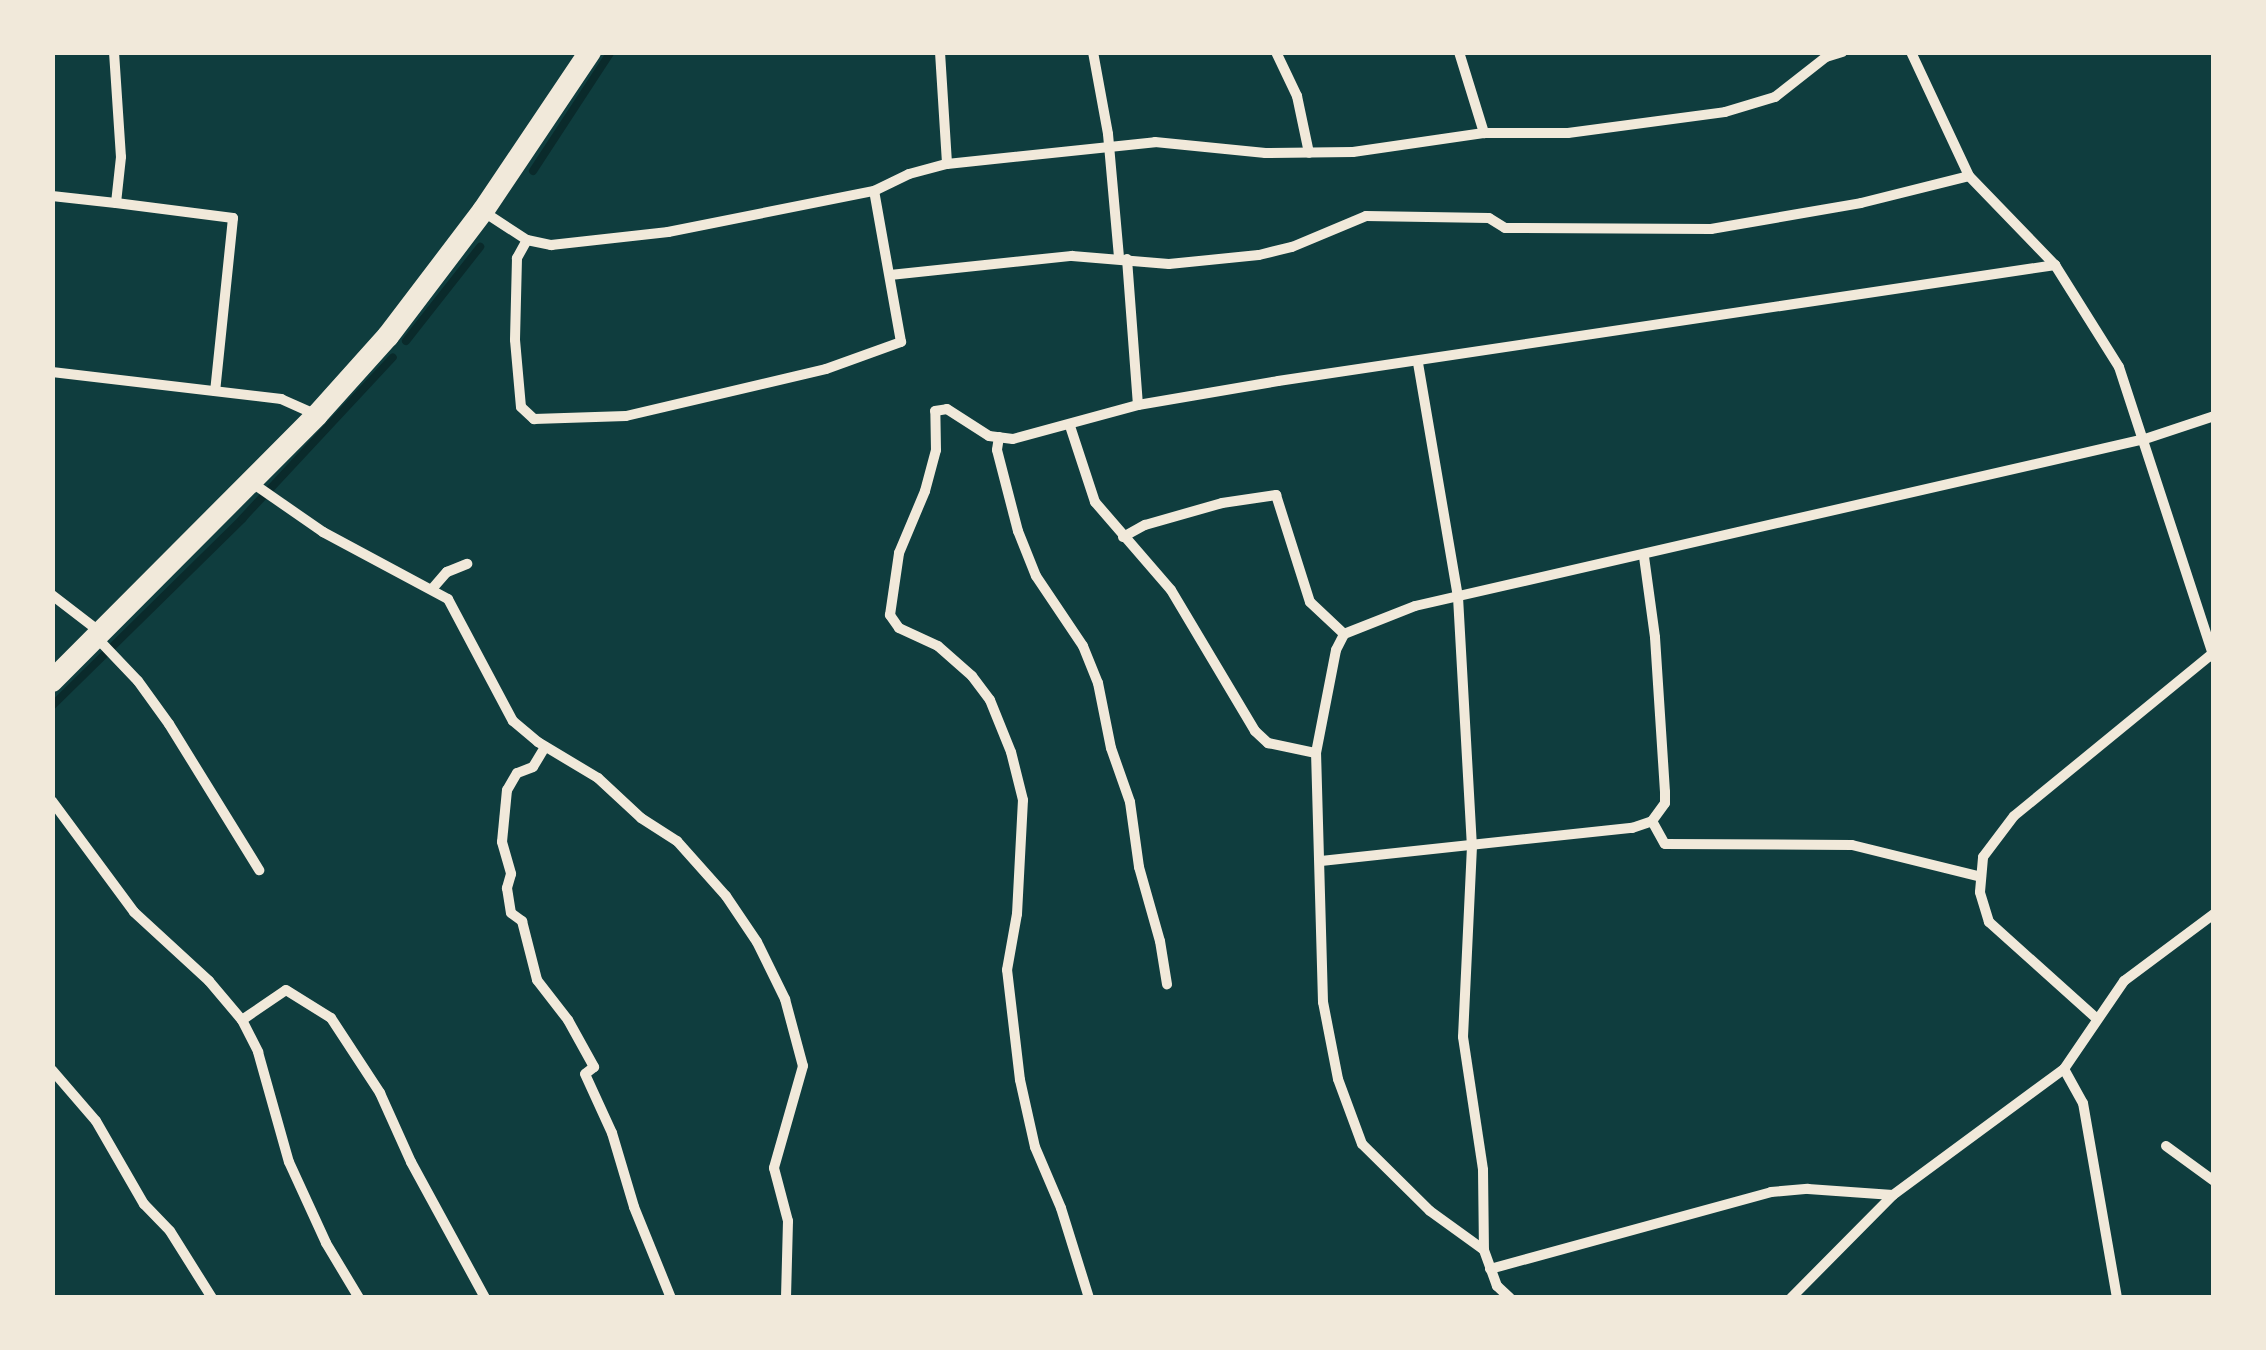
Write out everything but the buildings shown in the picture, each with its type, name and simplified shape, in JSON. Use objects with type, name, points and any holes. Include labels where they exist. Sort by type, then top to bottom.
[{"type":"main road","points":[[52,681],[104,643],[265,490],[317,415],[388,336],[483,211],[590,52]]},
{"type":"street","points":[[114,52],[121,158],[116,203]]},
{"type":"street","points":[[940,52],[947,164]]},
{"type":"street","points":[[1093,52],[1110,146],[1138,405]]},
{"type":"street","points":[[1276,52],[1297,96],[1309,153]]},
{"type":"street","points":[[1459,52],[1484,133]]},
{"type":"street","points":[[483,211],[528,240],[551,245],[668,232],[874,191],[947,164],[1110,146],[1172,142],[1309,153],[1353,152],[1484,133],[1568,133],[1725,112],[1774,96],[1822,55],[1842,52]]},
{"type":"street","points":[[1911,52],[1969,176],[2054,266],[2119,367],[2146,439],[2213,656],[2014,816],[1983,857],[1980,892],[1990,922],[2096,1018]]},
{"type":"street","points":[[890,275],[1055,257],[1123,258],[1169,264],[1258,255],[1292,247],[1366,216],[1489,218],[1505,228],[1711,230],[1862,203],[1969,176]]},
{"type":"street","points":[[528,240],[517,258],[515,340],[521,407],[534,418],[626,416],[790,378],[901,342],[874,191]]},
{"type":"street","points":[[52,196],[233,218],[215,390]]},
{"type":"street","points":[[1088,1298],[1061,1208],[1035,1148],[1020,1080],[1007,970],[1017,914],[1023,800],[1011,752],[990,700],[972,676],[938,646],[899,628],[890,616],[900,553],[926,490],[936,450],[935,411],[946,409],[989,436],[1014,439],[1138,405],[2054,266]]},
{"type":"street","points":[[1418,364],[1458,597],[1472,846],[1463,1037],[1483,1170],[1484,1250],[1497,1286],[1510,1298]]},
{"type":"street","points":[[52,372],[282,399],[317,415]]},
{"type":"street","points":[[1484,1250],[1430,1211],[1362,1144],[1338,1079],[1323,1002],[1316,753],[1336,650],[1344,634],[1365,622],[1458,597],[2146,439],[2214,416]]},
{"type":"street","points":[[1070,426],[1095,502],[1123,537],[1145,556],[1170,590],[1255,732],[1268,742],[1316,753]]},
{"type":"street","points":[[999,438],[997,450],[1018,531],[1036,576],[1083,646],[1098,683],[1111,748],[1130,802],[1139,867],[1160,941],[1167,984]]},
{"type":"street","points":[[265,490],[394,572],[432,589],[459,614],[513,721],[545,747],[598,778],[641,818],[677,840],[726,896],[778,980],[803,1066],[774,1168],[788,1221],[786,1298]]},
{"type":"street","points":[[1123,537],[1144,525],[1207,507],[1276,495],[1310,602],[1344,634]]},
{"type":"street","points":[[1321,861],[1632,828],[1652,820],[1664,802],[1665,792],[1658,675],[1644,557]]},
{"type":"street","points":[[432,589],[447,572],[467,564]]},
{"type":"street","points":[[52,595],[104,643],[169,724],[259,870]]},
{"type":"street","points":[[545,747],[533,767],[518,774],[507,790],[502,842],[511,874],[507,888],[511,913],[522,920],[537,980],[568,1020],[594,1067],[586,1074],[612,1133],[634,1206],[671,1298]]},
{"type":"street","points":[[52,800],[134,912],[197,968],[242,1020],[258,1052],[288,1162],[326,1243],[359,1298]]},
{"type":"street","points":[[1652,820],[1665,844],[1852,845],[1981,877]]},
{"type":"street","points":[[1791,1298],[1893,1195],[2064,1069],[2124,981],[2214,914]]},
{"type":"street","points":[[242,1020],[286,990],[331,1018],[380,1093],[411,1162],[485,1298]]},
{"type":"street","points":[[2064,1069],[2082,1103],[2117,1298]]},
{"type":"street","points":[[52,1070],[96,1121],[144,1204],[170,1231],[212,1298]]},
{"type":"street","points":[[2166,1146],[2214,1182]]},
{"type":"street","points":[[1490,1270],[1771,1192],[1808,1189],[1893,1195]]},
{"type":"waterway","points":[[533,171],[611,52]]},
{"type":"waterway","points":[[406,341],[480,247]]},
{"type":"waterway","points":[[52,706],[242,519],[393,357]]}]
